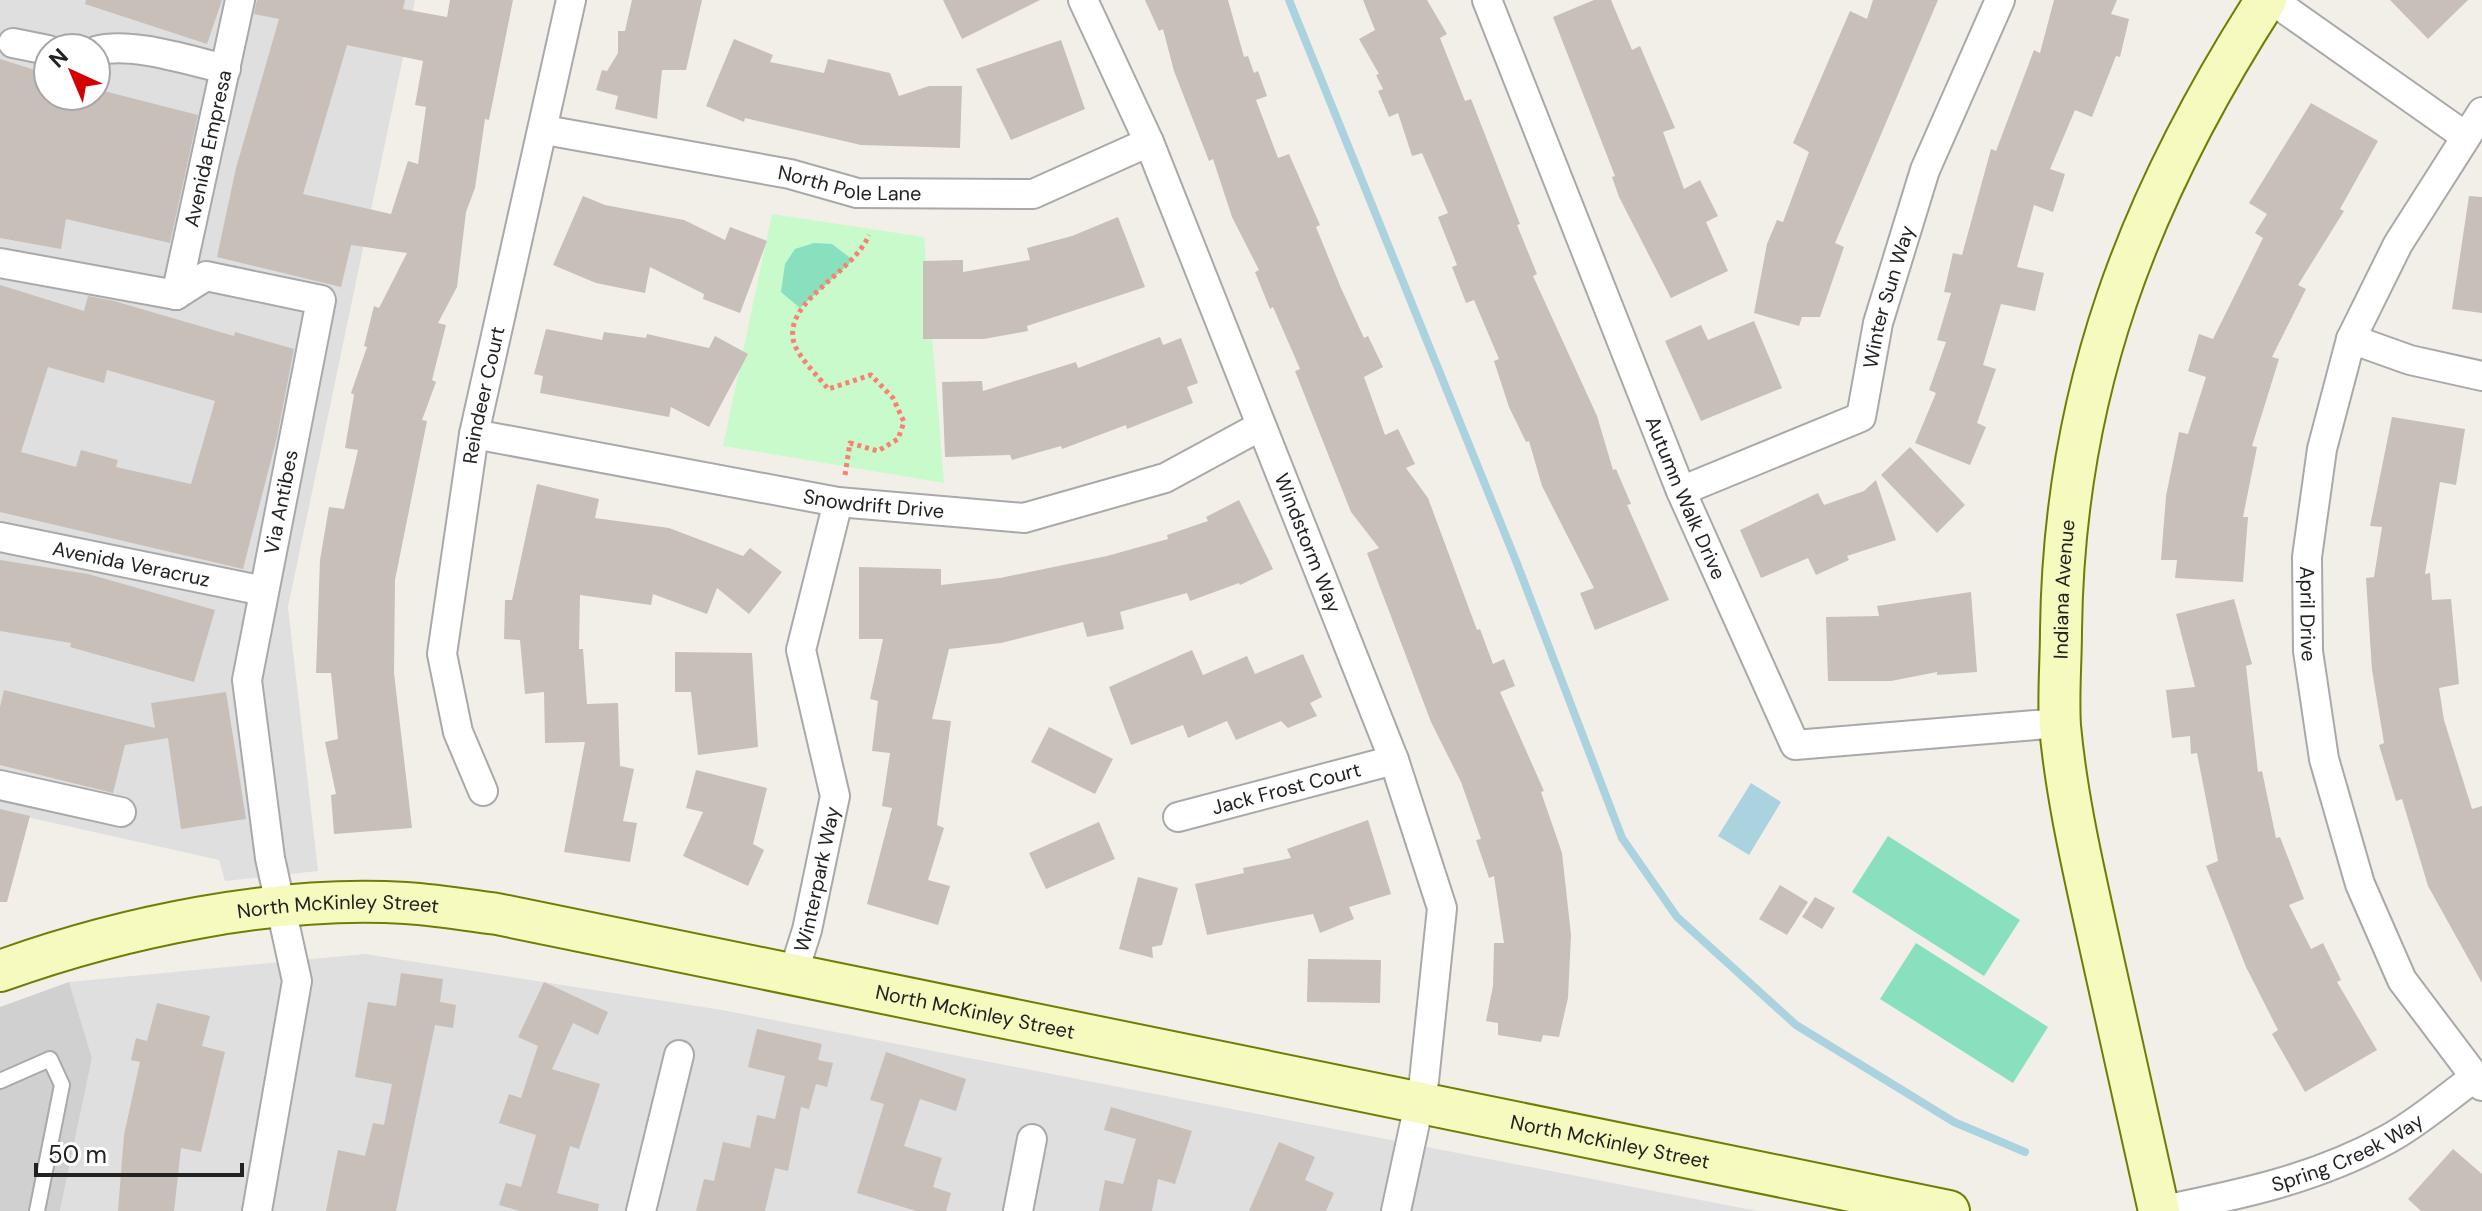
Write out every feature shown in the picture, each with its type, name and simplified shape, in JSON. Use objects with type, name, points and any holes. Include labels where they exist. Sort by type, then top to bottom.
[{"type":"street","name":"Avenida Empresa","points":[[176,295],[240,0]]},
{"type":"street","name":"Reindeer Court","points":[[483,791],[458,732],[442,654],[474,434],[545,130],[571,0]]},
{"type":"street","name":"Windstorm Way","points":[[1083,0],[1149,142],[1259,427],[1394,760],[1442,908],[1424,1081],[1396,1211]]},
{"type":"street","name":"Autumn Walk Drive","points":[[1487,0],[1681,491],[1795,745],[2060,723]]},
{"type":"street","name":"Winter Sun Way","points":[[1681,491],[1861,417],[1878,323],[1925,170],[2000,0]]},
{"type":"street","points":[[2269,0],[2465,136]]},
{"type":"street","name":"Indiana Avenue","points":[[2158,1211],[2070,812],[2060,723],[2066,520],[2081,429],[2101,343],[2133,247],[2176,152],[2221,70],[2269,0]]},
{"type":"street","points":[[13,43],[32,47]]},
{"type":"street","points":[[112,47],[226,69]]},
{"type":"street","name":"April Drive","points":[[2478,1082],[2402,980],[2360,884],[2324,759],[2308,651],[2307,557],[2322,449],[2351,339],[2398,244],[2482,112]]},
{"type":"street","name":"North Pole Lane","points":[[545,130],[790,174],[857,193],[1033,194],[1149,142]]},
{"type":"street","points":[[0,263],[176,295]]},
{"type":"street","name":"Via Antibes","points":[[176,295],[206,276],[321,300],[247,680],[270,858],[297,981],[257,1211]]},
{"type":"street","points":[[2351,339],[2410,360],[2482,376]]},
{"type":"street","name":"Snowdrift Drive","points":[[474,434],[1024,518],[1165,478],[1259,427]]},
{"type":"street","name":"Winterpark Way","points":[[793,974],[807,930],[835,796],[801,650],[841,488]]},
{"type":"street","name":"Avenida Veracruz","points":[[0,537],[264,591]]},
{"type":"street","name":"Jack Frost Court","points":[[1178,817],[1394,760]]},
{"type":"street","points":[[0,785],[121,812]]},
{"type":"street","name":"North McKinley Street","points":[[0,971],[83,943],[168,923],[281,908],[405,903],[497,914],[1949,1211]]},
{"type":"street","points":[[641,1211],[679,1055]]},
{"type":"street","name":"Spring Creek Way","points":[[2158,1211],[2256,1191],[2330,1167],[2391,1138],[2478,1082]]},
{"type":"street","points":[[1018,1211],[1032,1139]]},
{"type":"lane","points":[[0,1081],[50,1059],[62,1085],[37,1211]]},
{"type":"path","points":[[841,488],[850,443],[878,451],[898,439],[904,422],[893,398],[871,375],[828,389],[794,344],[794,319],[803,305],[846,270],[863,249],[869,235]]},
{"type":"shaded area","points":[[0,0],[415,0],[288,607],[318,871],[225,881],[219,860],[0,811]]},
{"type":"shaded area","points":[[365,954],[722,1010],[1757,1211],[60,1211],[92,1058],[69,982]]},
{"type":"shaded area","points":[[69,982],[92,1058],[60,1211],[0,1211],[0,1007]]},
{"type":"green space","points":[[772,214],[924,237],[944,483],[723,446]]},
{"type":"green space","points":[[814,243],[832,244],[853,260],[800,308],[781,292],[785,264],[795,249]]},
{"type":"green space","points":[[1888,836],[2020,920],[1984,976],[1852,892]]},
{"type":"green space","points":[[1916,943],[2048,1027],[2013,1083],[1880,999]]},
{"type":"water","points":[[1751,783],[1781,802],[1749,855],[1718,836]]},
{"type":"building","points":[[86,0],[222,0],[207,44],[85,4]]},
{"type":"building","points":[[257,0],[405,0],[403,9],[447,17],[450,0],[513,0],[489,120],[485,119],[475,188],[466,212],[457,287],[438,323],[446,325],[432,380],[436,382],[422,420],[427,421],[395,580],[394,673],[412,828],[334,834],[331,795],[336,794],[325,742],[338,739],[331,673],[316,673],[320,560],[329,507],[344,509],[358,450],[345,448],[354,395],[351,393],[367,347],[364,346],[374,306],[379,308],[407,253],[351,245],[341,287],[217,257],[236,168],[279,19],[254,14]],"holes":[[[347,45],[423,61],[415,105],[426,107],[418,164],[408,161],[391,214],[303,194]]]},
{"type":"building","points":[[632,0],[702,0],[686,70],[662,70],[657,119],[615,109],[618,96],[596,90],[602,70],[607,71],[618,53],[618,31],[625,31]]},
{"type":"building","points":[[943,0],[1040,0],[962,39]]},
{"type":"building","points":[[1145,0],[1228,0],[1244,57],[1248,56],[1254,73],[1258,71],[1267,96],[1256,100],[1278,158],[1289,154],[1320,225],[1316,227],[1341,288],[1364,338],[1368,336],[1383,367],[1364,377],[1385,435],[1398,429],[1415,464],[1406,468],[1428,498],[1477,630],[1480,629],[1493,664],[1504,659],[1515,686],[1500,692],[1544,791],[1541,792],[1562,853],[1571,935],[1568,998],[1559,1037],[1543,1035],[1541,1042],[1498,1035],[1498,1023],[1486,1021],[1493,986],[1494,943],[1504,943],[1494,876],[1489,878],[1476,840],[1481,839],[1461,782],[1431,722],[1367,553],[1379,548],[1351,512],[1295,371],[1300,369],[1273,307],[1270,309],[1255,272],[1259,270],[1232,217],[1213,159],[1209,161],[1174,71],[1163,29],[1159,31]]},
{"type":"building","points":[[1363,0],[1427,0],[1447,34],[1440,38],[1465,101],[1471,99],[1520,224],[1517,225],[1537,274],[1533,276],[1597,416],[1613,470],[1616,469],[1631,504],[1627,505],[1669,600],[1595,630],[1580,593],[1594,588],[1542,486],[1529,441],[1526,442],[1509,407],[1494,361],[1499,359],[1474,300],[1466,303],[1452,267],[1457,265],[1438,217],[1448,213],[1422,153],[1412,156],[1398,113],[1389,117],[1378,91],[1383,89],[1376,75],[1379,74],[1359,39],[1375,30]]},
{"type":"building","points":[[1594,0],[1611,0],[1632,50],[1640,46],[1675,128],[1663,132],[1684,189],[1700,180],[1718,216],[1706,222],[1728,271],[1671,298],[1619,197],[1612,177],[1615,176],[1553,17]]},
{"type":"building","points":[[1873,0],[1938,0],[1835,243],[1844,247],[1820,317],[1802,317],[1799,326],[1754,313],[1767,244],[1777,220],[1783,222],[1809,152],[1793,143],[1850,11],[1867,19]]},
{"type":"building","points":[[2054,0],[2117,0],[2111,14],[2129,19],[2120,57],[2116,56],[2092,117],[2075,110],[2050,169],[2065,174],[2053,212],[2034,205],[2017,267],[2044,273],[2035,311],[2001,304],[1983,365],[1996,369],[1977,423],[1986,427],[1970,465],[1915,443],[1936,393],[1929,390],[1946,342],[1937,340],[1951,293],[1944,292],[1953,253],[1962,255],[1991,149],[1996,151],[2034,50],[2040,53]]},
{"type":"building","points":[[2390,0],[2468,0],[2428,39]]},
{"type":"building","points":[[734,39],[773,55],[770,62],[824,73],[828,59],[890,73],[899,96],[929,86],[962,86],[960,148],[861,145],[745,118],[744,122],[706,106]]},
{"type":"building","points":[[1061,40],[1085,109],[1011,140],[976,69]]},
{"type":"building","points":[[0,59],[32,69],[32,112],[112,112],[112,93],[198,115],[170,243],[66,219],[61,249],[0,238]]},
{"type":"building","points":[[2311,103],[2378,141],[2340,209],[2344,211],[2298,285],[2306,289],[2272,357],[2279,359],[2252,446],[2257,447],[2243,517],[2248,517],[2243,582],[2175,578],[2177,560],[2161,560],[2166,496],[2179,432],[2188,434],[2206,377],[2188,371],[2199,334],[2213,339],[2263,238],[2255,233],[2267,214],[2249,203]]},
{"type":"building","points":[[583,196],[605,205],[684,220],[725,240],[730,227],[767,241],[740,313],[703,299],[704,294],[650,267],[645,293],[596,283],[553,265]]},
{"type":"building","points":[[2469,196],[2482,197],[2482,313],[2452,309]]},
{"type":"building","points":[[1118,217],[1145,287],[1027,326],[1028,331],[984,339],[923,339],[923,261],[963,260],[963,272],[1030,260],[1027,248],[1072,236]]},
{"type":"building","points":[[0,285],[84,311],[88,296],[114,301],[234,336],[235,332],[294,349],[277,437],[243,569],[0,512]],"holes":[[[48,367],[104,383],[107,370],[215,401],[191,484],[116,467],[118,460],[81,450],[76,467],[21,452]]]},
{"type":"building","points":[[1754,321],[1782,388],[1701,421],[1665,341],[1701,325],[1708,340]]},
{"type":"building","points":[[546,329],[602,340],[604,332],[646,338],[647,334],[709,348],[715,336],[748,354],[709,427],[671,407],[669,417],[540,393],[543,376],[534,374]]},
{"type":"building","points":[[1160,337],[1163,345],[1181,338],[1198,383],[1187,387],[1193,403],[1127,429],[1126,425],[1062,449],[1061,446],[1012,460],[1010,455],[945,457],[942,382],[982,381],[983,391],[1076,362],[1078,368]]},
{"type":"building","points":[[2392,417],[2465,429],[2456,485],[2440,482],[2425,574],[2430,573],[2432,600],[2451,599],[2459,684],[2439,688],[2444,720],[2472,809],[2482,806],[2482,983],[2428,886],[2402,799],[2396,801],[2379,745],[2384,743],[2372,670],[2366,578],[2374,577],[2382,527],[2370,526]]},
{"type":"building","points":[[1910,447],[1965,505],[1937,533],[1881,475]]},
{"type":"building","points":[[1876,480],[1896,540],[1847,556],[1849,560],[1816,575],[1808,558],[1761,578],[1740,530],[1818,493],[1824,505],[1864,491]]},
{"type":"building","points":[[537,484],[599,499],[595,518],[669,528],[743,556],[750,548],[782,572],[749,614],[717,588],[707,614],[653,594],[651,605],[580,595],[579,649],[583,649],[587,704],[618,703],[620,766],[634,769],[623,821],[637,823],[630,862],[564,852],[585,742],[545,743],[544,692],[525,694],[520,640],[504,639],[505,600],[512,600]]},
{"type":"building","points":[[1239,500],[1273,569],[1240,585],[1190,601],[1187,593],[1120,612],[1124,629],[1087,637],[1083,622],[1001,643],[949,649],[932,719],[951,721],[937,825],[944,828],[928,880],[950,886],[938,925],[867,904],[892,808],[882,806],[890,753],[872,751],[878,701],[870,699],[883,639],[859,639],[859,567],[941,569],[941,585],[1000,578],[1107,556],[1168,539],[1167,535],[1208,521],[1206,517]]},
{"type":"building","points":[[0,560],[88,574],[215,610],[194,682],[70,647],[71,643],[0,631]]},
{"type":"building","points":[[1971,592],[1977,672],[1937,675],[1937,672],[1891,681],[1828,681],[1826,617],[1879,616],[1877,606]]},
{"type":"building","points":[[2234,599],[2252,664],[2246,666],[2258,772],[2262,771],[2276,838],[2280,837],[2304,899],[2289,905],[2311,949],[2323,943],[2341,980],[2337,982],[2377,1050],[2305,1092],[2272,1034],[2278,1030],[2246,967],[2206,866],[2218,861],[2197,753],[2191,754],[2190,736],[2172,738],[2166,690],[2195,687],[2176,614]]},
{"type":"building","points":[[1192,650],[1203,675],[1247,656],[1255,674],[1303,654],[1322,697],[1310,703],[1317,716],[1288,728],[1281,721],[1236,740],[1227,721],[1188,738],[1183,725],[1131,745],[1109,687]]},
{"type":"building","points":[[675,652],[752,653],[758,747],[698,755],[691,692],[675,692]]},
{"type":"building","points":[[4,690],[155,728],[151,703],[226,692],[246,819],[181,829],[168,738],[125,745],[113,793],[0,765],[0,707]]},
{"type":"building","points":[[1049,727],[1113,759],[1095,794],[1031,762]]},
{"type":"building","points":[[696,770],[767,788],[753,844],[764,850],[748,886],[683,856],[703,812],[686,808]]},
{"type":"building","points":[[0,809],[30,816],[7,902],[0,902]]},
{"type":"building","points":[[1368,820],[1391,894],[1349,907],[1354,919],[1320,933],[1313,914],[1207,935],[1195,884],[1244,873],[1243,868],[1291,858],[1287,849]]},
{"type":"building","points":[[1099,822],[1115,859],[1046,889],[1029,853]]},
{"type":"building","points":[[1138,877],[1178,888],[1162,945],[1152,947],[1153,958],[1119,949]]},
{"type":"building","points":[[1780,885],[1808,902],[1787,935],[1759,919]]},
{"type":"building","points":[[1815,897],[1835,908],[1822,929],[1802,917]]},
{"type":"building","points":[[1308,959],[1381,960],[1380,1003],[1307,1002]]},
{"type":"building","points":[[401,973],[443,979],[440,1002],[456,1005],[453,1028],[435,1025],[396,1211],[326,1211],[338,1150],[365,1156],[373,1123],[384,1125],[392,1084],[355,1077],[368,1002],[396,1006]]},
{"type":"building","points":[[544,982],[608,1012],[598,1035],[573,1023],[552,1069],[600,1084],[579,1149],[570,1146],[557,1193],[599,1204],[598,1211],[520,1211],[499,1205],[506,1183],[521,1187],[536,1135],[499,1123],[509,1094],[521,1098],[538,1046],[518,1037]]},
{"type":"building","points":[[157,1003],[210,1016],[202,1046],[225,1052],[201,1152],[181,1148],[174,1211],[118,1211],[124,1135],[140,1062],[131,1060],[136,1038],[147,1041]]},
{"type":"building","points":[[757,1029],[822,1044],[818,1060],[833,1063],[827,1087],[816,1084],[809,1109],[801,1107],[788,1171],[775,1168],[765,1211],[696,1211],[704,1179],[714,1181],[723,1142],[750,1148],[757,1115],[775,1119],[785,1076],[748,1067]]},
{"type":"building","points":[[886,1052],[966,1079],[956,1111],[920,1099],[904,1146],[942,1158],[933,1187],[951,1193],[946,1211],[916,1211],[857,1193],[884,1104],[870,1100]]},
{"type":"building","points":[[1111,1107],[1192,1131],[1175,1184],[1158,1179],[1152,1211],[1099,1211],[1105,1180],[1123,1184],[1136,1139],[1104,1130]]},
{"type":"building","points":[[1279,1142],[1315,1157],[1305,1180],[1334,1193],[1326,1211],[1249,1211]]},
{"type":"building","points":[[2453,1149],[2482,1174],[2482,1211],[2421,1211],[2408,1199]]},
{"type":"waterway","points":[[1289,0],[1516,561],[1622,838],[1677,917],[1796,1025],[1954,1122],[2025,1152]]}]
